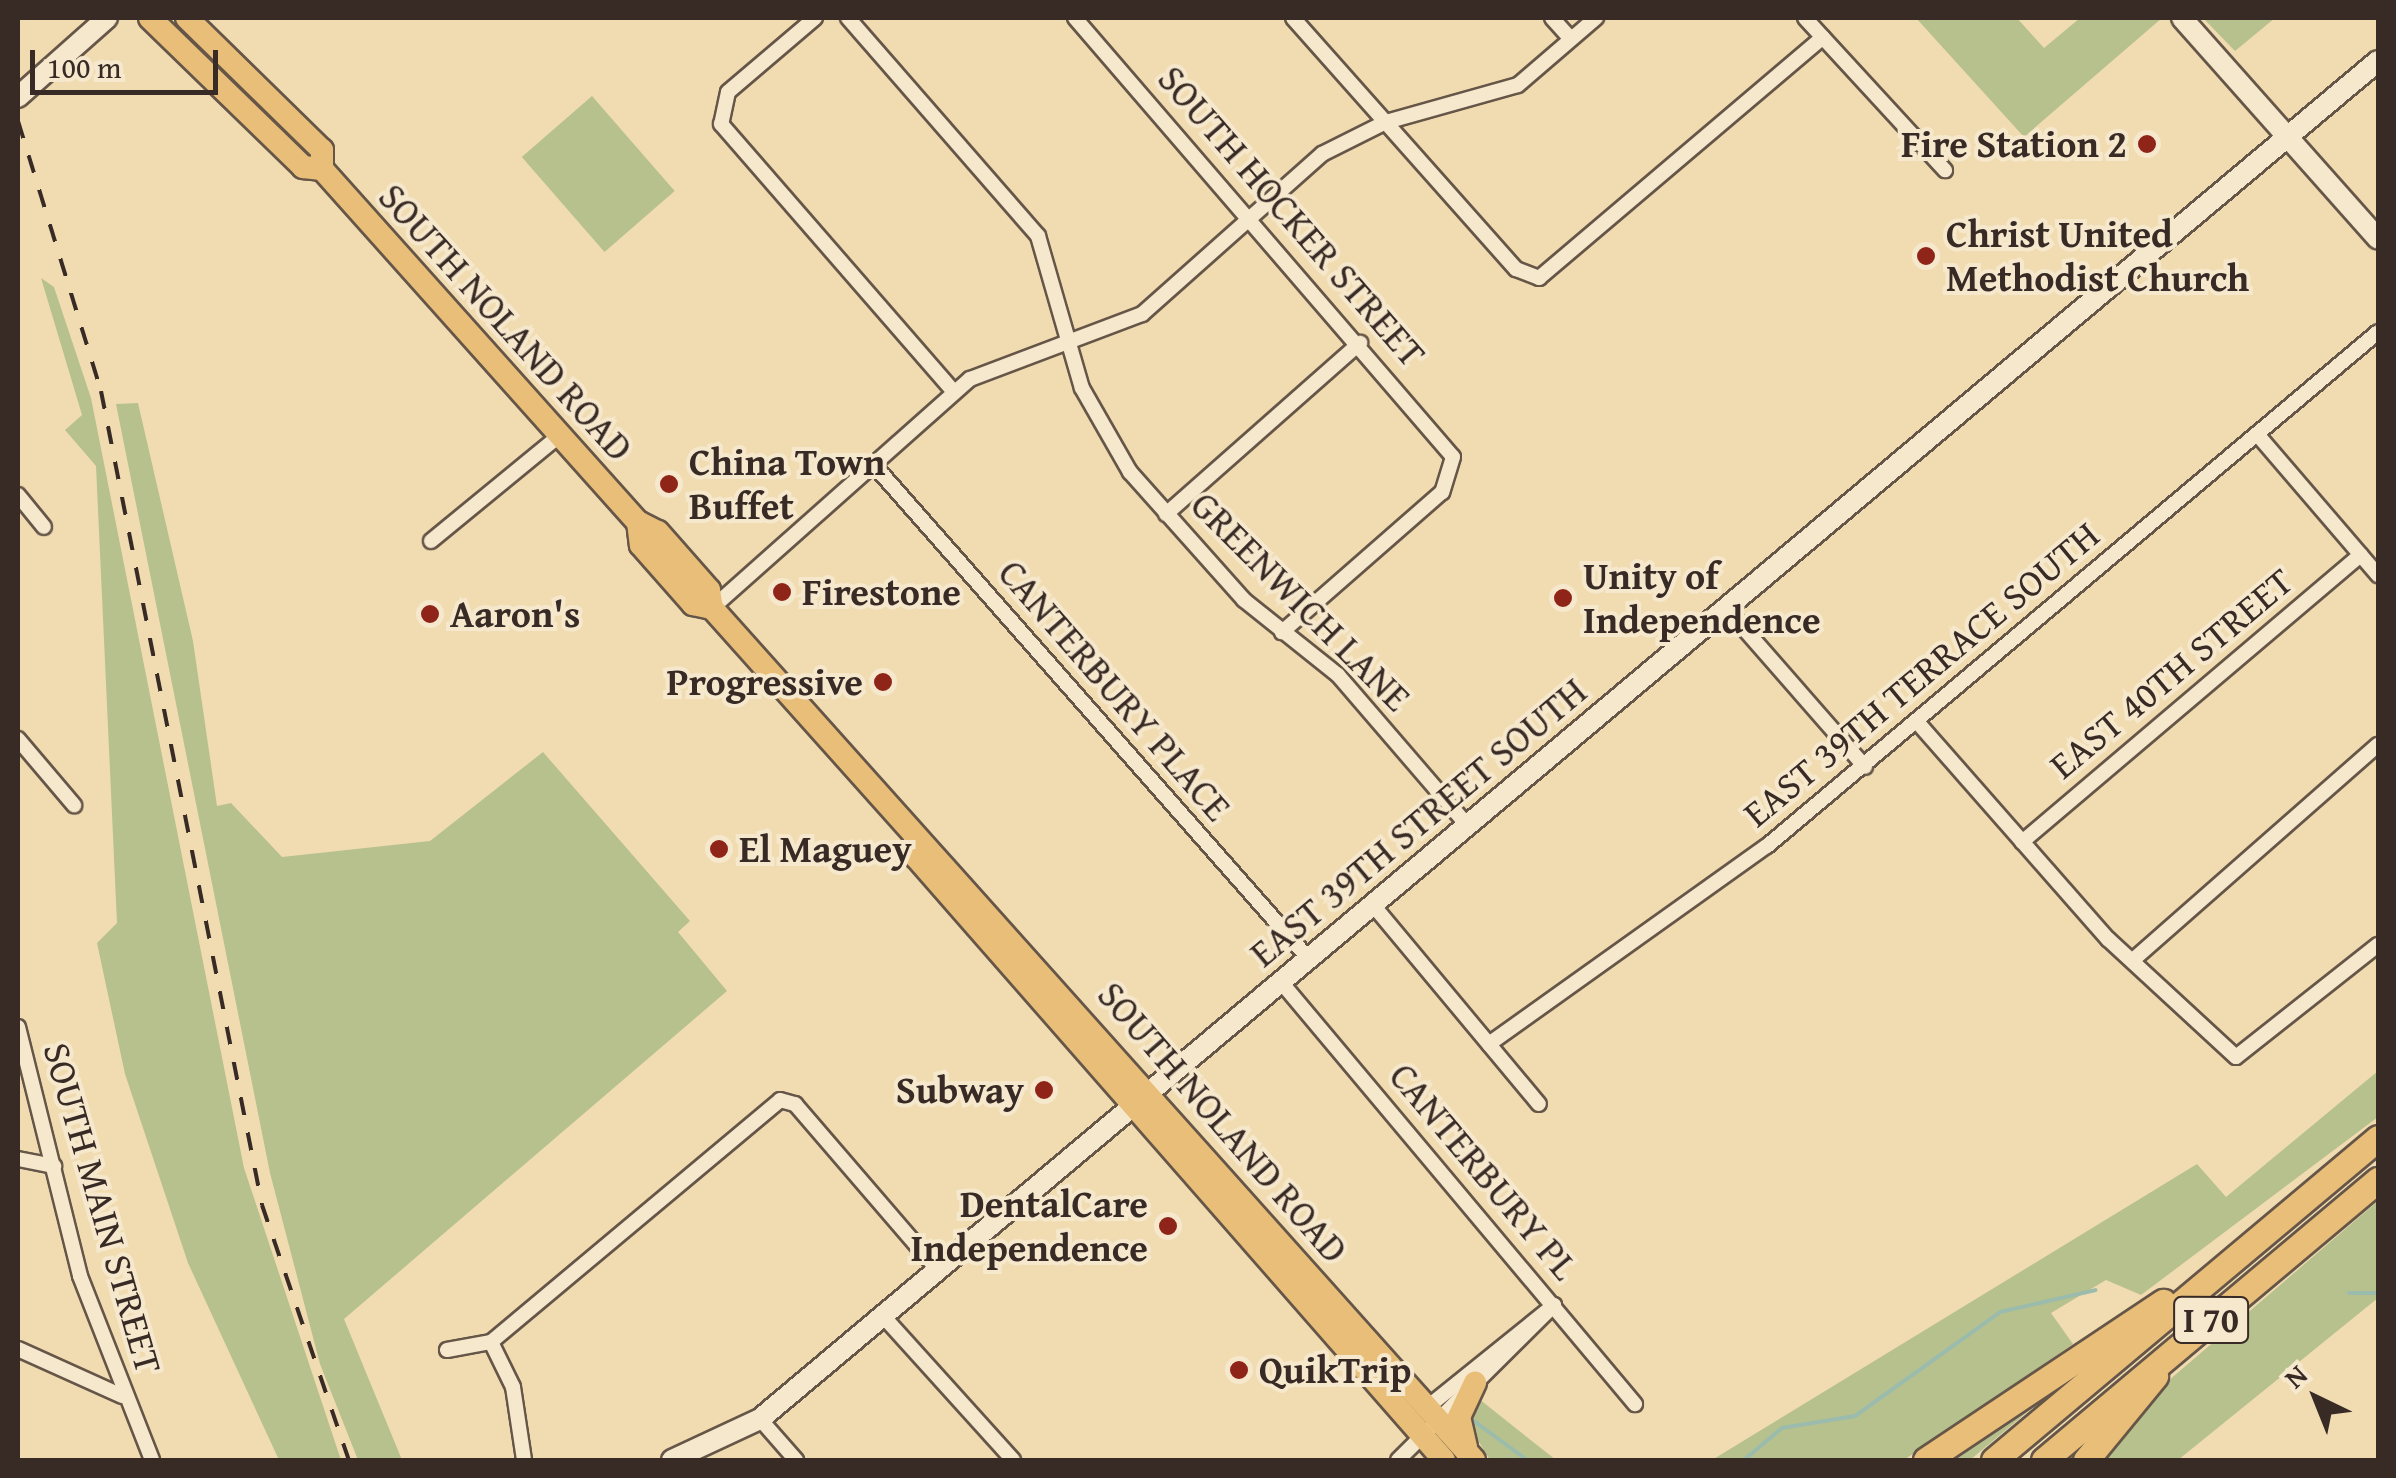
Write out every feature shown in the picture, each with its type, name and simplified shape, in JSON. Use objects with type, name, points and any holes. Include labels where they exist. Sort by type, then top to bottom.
[{"type":"highway","name":"I 70","points":[[1994,1460],[2378,1138]]},
{"type":"highway","name":"I 70","points":[[2044,1460],[2378,1180]]},
{"type":"highway","points":[[1926,1460],[2232,1261]]},
{"type":"highway","points":[[2086,1460],[2166,1358]]},
{"type":"main road","points":[[18,97],[107,18]]},
{"type":"main road","name":"SOUTH NOLAND ROAD","points":[[150,18],[303,167],[322,169]]},
{"type":"main road","name":"SOUTH NOLAND ROAD","points":[[188,18],[322,150],[322,169],[638,522],[709,590],[712,608],[915,837],[917,858],[1031,973],[1424,1421],[1471,1458]]},
{"type":"main road","points":[[2182,18],[2378,238]]},
{"type":"main road","name":"EAST 39TH STREET SOUTH","points":[[672,1460],[760,1419],[2378,61]]},
{"type":"main road","points":[[1471,1458],[1459,1416],[1475,1382]]},
{"type":"main road","name":"SOUTH NOLAND ROAD","points":[[1424,1421],[1444,1460]]},
{"type":"street","points":[[815,18],[728,92],[720,118],[954,392]]},
{"type":"street","name":"GREENWICH LANE","points":[[848,18],[1038,236],[1106,442],[1166,514],[1282,632],[1338,675],[1468,826]]},
{"type":"street","name":"SOUTH HOCKER STREET","points":[[1074,18],[1360,343],[1454,461],[1442,492],[1282,632]]},
{"type":"street","points":[[1293,18],[1516,269],[1539,278],[1823,37]]},
{"type":"street","points":[[1552,18],[1571,39]]},
{"type":"street","points":[[712,608],[954,392],[993,366],[1072,343],[1142,314],[1322,154],[1386,122],[1518,85],[1596,18]]},
{"type":"street","points":[[1805,18],[1945,170]]},
{"type":"street","name":"EAST 39TH TERRACE SOUTH","points":[[1489,1044],[1865,767],[2378,332]]},
{"type":"street","points":[[1166,514],[1360,343]]},
{"type":"street","points":[[2257,434],[2378,574]]},
{"type":"street","points":[[432,541],[560,435]]},
{"type":"street","name":"CANTERBURY PLACE","points":[[873,464],[1309,959]]},
{"type":"street","points":[[18,495],[44,527]]},
{"type":"street","name":"EAST 40TH STREET","points":[[2022,842],[2361,554]]},
{"type":"street","points":[[1726,608],[1865,767]]},
{"type":"street","points":[[1918,723],[2133,960],[2236,1056],[2378,945]]},
{"type":"street","points":[[18,739],[74,805]]},
{"type":"street","points":[[2133,960],[2378,745]]},
{"type":"street","points":[[1373,906],[1540,1104]]},
{"type":"street","name":"CANTERBURY PL","points":[[1281,982],[1635,1404]]},
{"type":"street","name":"SOUTH MAIN STREET","points":[[18,1028],[122,1396],[152,1460]]},
{"type":"street","points":[[447,1350],[491,1342],[780,1100],[795,1104],[936,1270]]},
{"type":"street","points":[[18,1159],[54,1166]]},
{"type":"street","points":[[1424,1421],[1475,1382],[1554,1305]]},
{"type":"street","points":[[1398,1460],[1424,1421],[1554,1305]]},
{"type":"street","points":[[883,1316],[1013,1460]]},
{"type":"street","points":[[491,1342],[513,1387],[524,1460]]},
{"type":"street","points":[[18,1349],[122,1396]]},
{"type":"street","points":[[760,1419],[796,1460]]},
{"type":"green space","points":[[1916,18],[2017,18],[2044,48],[2080,18],[2162,18],[2024,137]]},
{"type":"green space","points":[[2203,18],[2275,18],[2235,51]]},
{"type":"green space","points":[[592,96],[675,191],[604,252],[522,157]]},
{"type":"green space","points":[[41,278],[54,287],[91,398],[244,1168],[341,1460],[279,1460],[188,1263],[125,1074],[97,943],[117,923],[96,466],[65,430],[82,415]]},
{"type":"green space","points":[[138,403],[193,641],[217,806],[231,803],[282,857],[430,841],[543,752],[690,921],[678,932],[727,991],[344,1319],[402,1460],[358,1460],[320,1364],[270,1173],[116,404]]},
{"type":"green space","points":[[2378,1071],[2378,1117],[2141,1295],[2106,1280],[2051,1313],[2073,1344],[1904,1460],[1712,1460],[2197,1164],[2226,1197]]},
{"type":"green space","points":[[2378,1201],[2378,1298],[2178,1460],[2094,1460],[2168,1381]]},
{"type":"green space","points":[[2074,1373],[1970,1460],[1935,1460]]},
{"type":"green space","points":[[1474,1395],[1556,1460],[1490,1460],[1466,1421]]},
{"type":"waterway","points":[[1744,1460],[1782,1428],[1855,1416],[2000,1312],[2096,1290]]},
{"type":"waterway","points":[[2349,1293],[2378,1293]]},
{"type":"waterway","points":[[1471,1419],[1527,1460]]},
{"type":"railway","points":[[18,121],[101,391],[262,1205],[349,1460]]},
{"type":"place","name":"Fire Station 2","points":[[2147,144]]},
{"type":"place","name":"Christ United Methodist Church","points":[[1926,256]]},
{"type":"place","name":"China Town Buffet","points":[[669,484]]},
{"type":"place","name":"Firestone","points":[[782,592]]},
{"type":"place","name":"Unity of Independence","points":[[1563,598]]},
{"type":"place","name":"Aaron's","points":[[430,614]]},
{"type":"place","name":"Progressive","points":[[883,682]]},
{"type":"place","name":"El Maguey","points":[[719,849]]},
{"type":"place","name":"Subway","points":[[1044,1090]]},
{"type":"place","name":"DentalCare Independence","points":[[1168,1226]]},
{"type":"place","name":"QuikTrip","points":[[1239,1370]]}]
